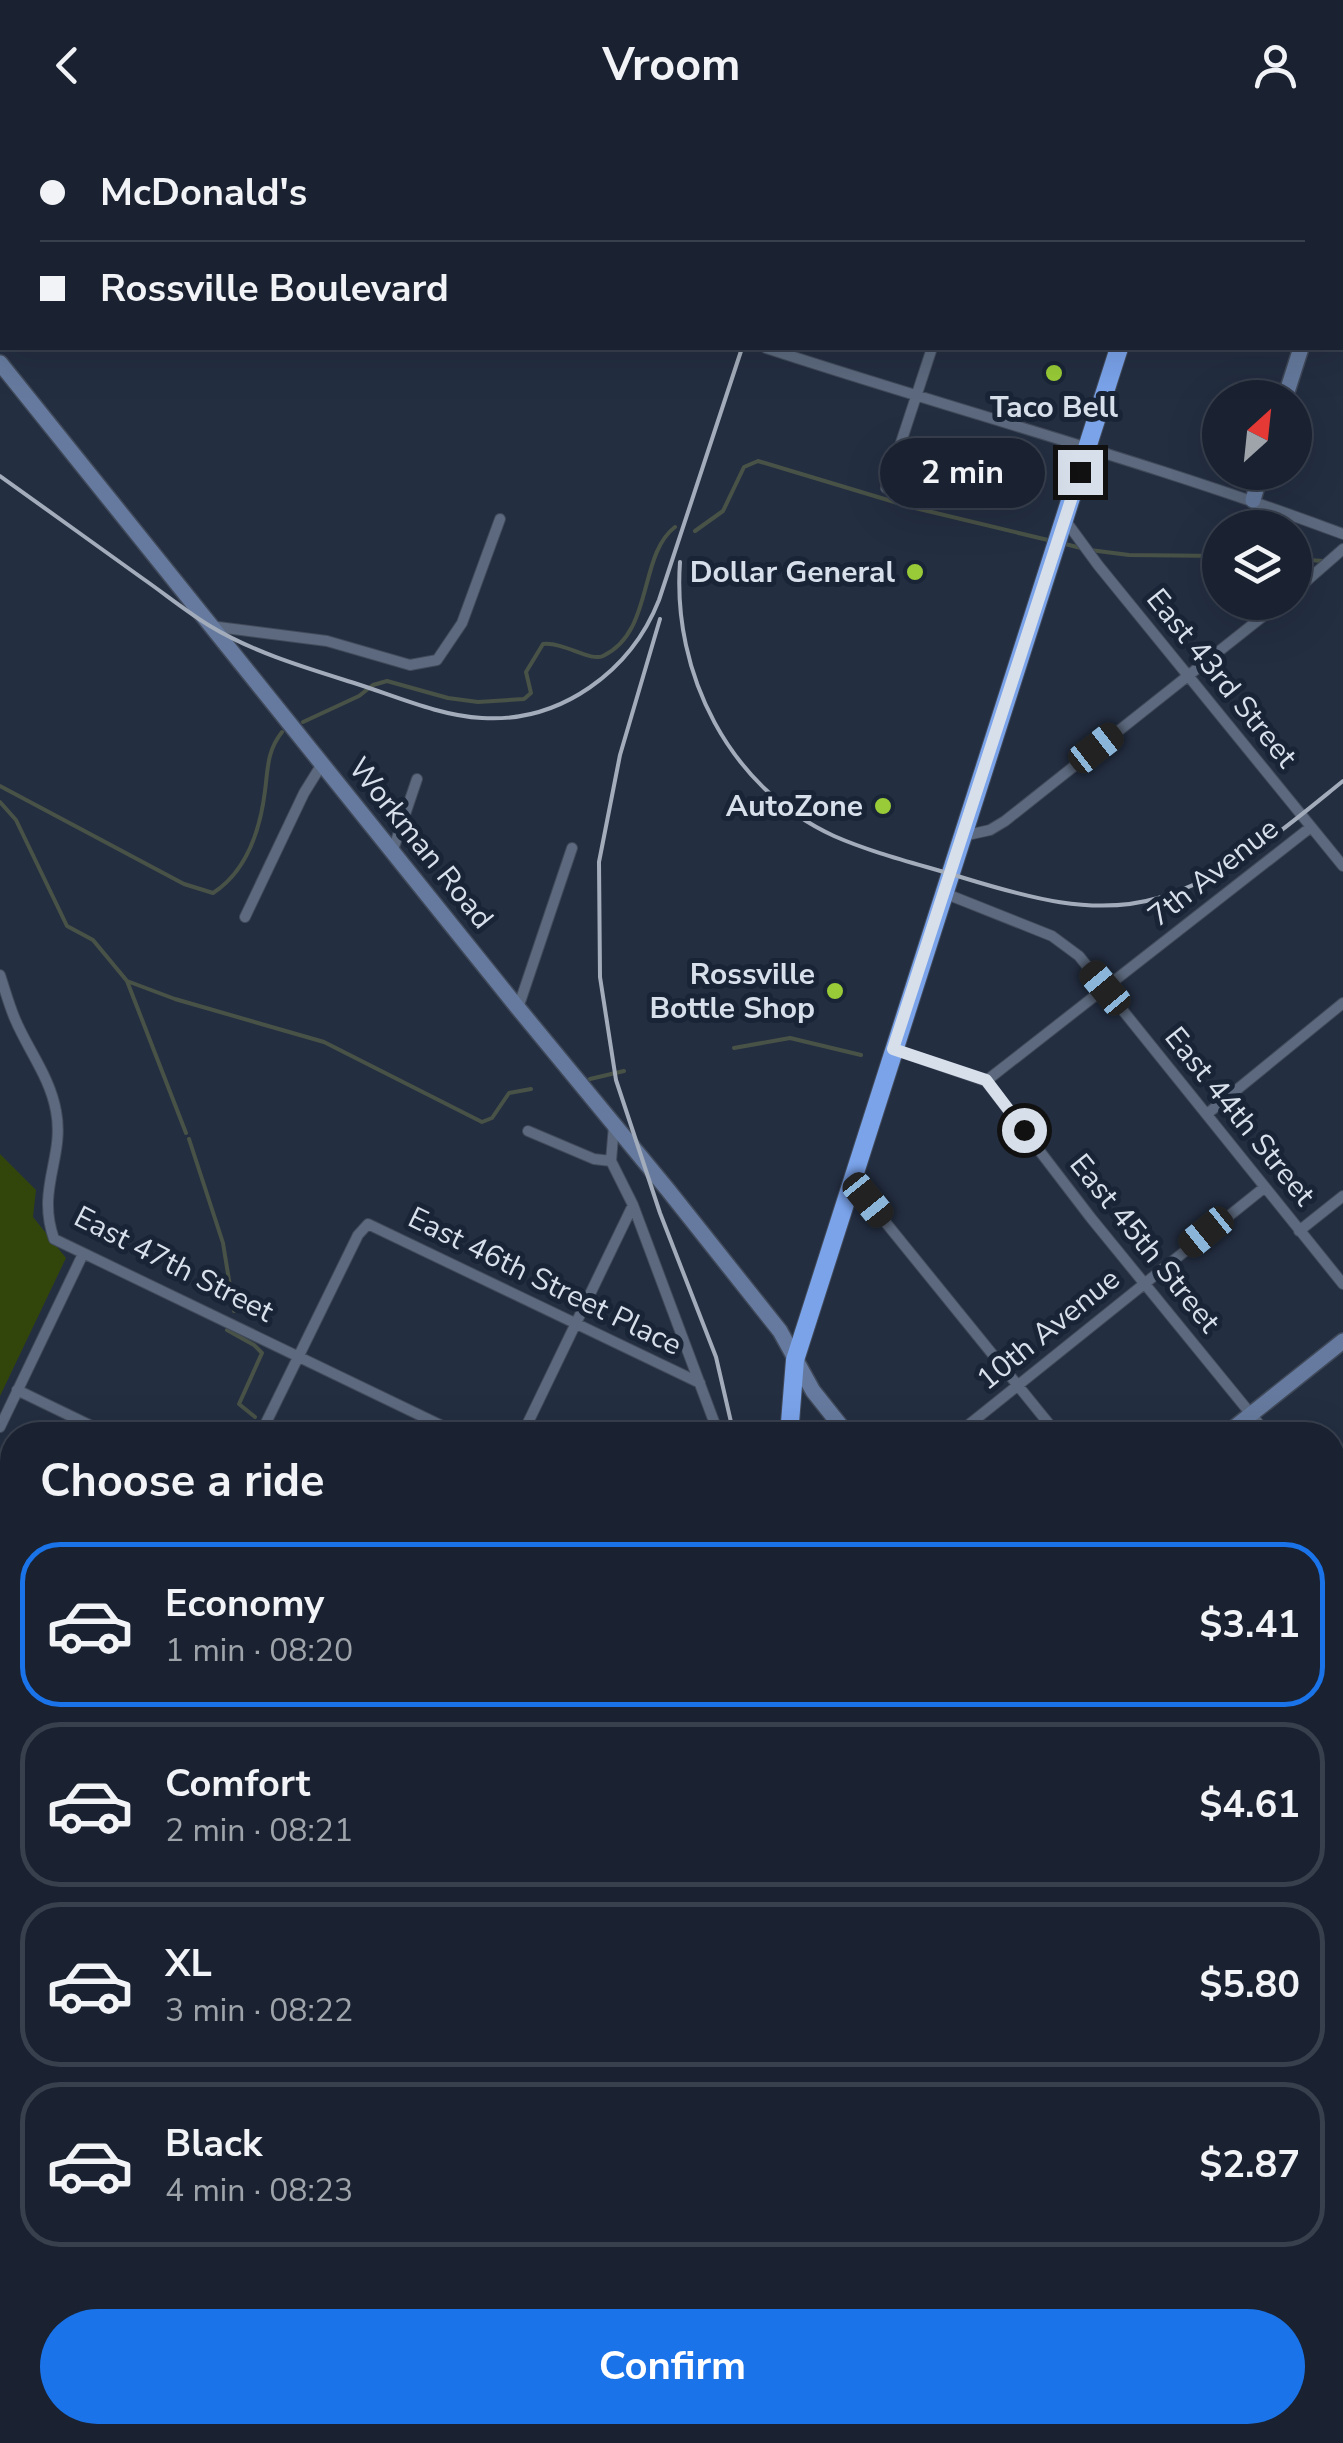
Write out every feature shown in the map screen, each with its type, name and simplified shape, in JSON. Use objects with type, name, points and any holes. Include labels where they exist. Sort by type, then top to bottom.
[{"type":"highway","points":[[791,1422],[795,1360],[1118,350]]},
{"type":"street","points":[[772,350],[1252,500],[1343,534]]},
{"type":"street","points":[[886,488],[931,350]]},
{"type":"street","points":[[1291,380],[1300,350]]},
{"type":"street","name":"Workman Road","points":[[0,363],[780,1331],[795,1360]]},
{"type":"street","points":[[1252,500],[1256,490]]},
{"type":"street","points":[[210,626],[327,641],[410,666],[437,660],[462,623],[500,519]]},
{"type":"street","name":"East 43rd Street","points":[[1065,520],[1343,866]]},
{"type":"street","points":[[1312,575],[1343,549]]},
{"type":"street","points":[[962,836],[990,830],[1005,820],[1258,620]]},
{"type":"street","points":[[244,917],[322,764]]},
{"type":"street","points":[[393,850],[418,780]]},
{"type":"street","name":"7th Avenue","points":[[986,1080],[1311,826]]},
{"type":"street","points":[[518,1008],[572,848]]},
{"type":"street","name":"East 44th Street","points":[[944,894],[1067,945],[1343,1284]]},
{"type":"street","name":"East 47th Street","points":[[0,976],[56,1106],[58,1127],[46,1218],[54,1240],[434,1422]]},
{"type":"street","points":[[1207,1114],[1343,1003]]},
{"type":"street","points":[[893,1049],[986,1080]]},
{"type":"street","name":"East 45th Street","points":[[986,1080],[1091,1218],[1257,1422]]},
{"type":"street","points":[[614,1124],[611,1161],[632,1205],[714,1422]]},
{"type":"street","points":[[528,1130],[594,1159],[611,1161]]},
{"type":"street","points":[[851,1180],[1047,1422]]},
{"type":"street","name":"10th Avenue","points":[[972,1422],[1265,1186]]},
{"type":"street","points":[[1300,1231],[1343,1196]]},
{"type":"street","points":[[528,1422],[632,1205]]},
{"type":"street","name":"East 46th Street Place","points":[[298,1357],[358,1235],[368,1224],[700,1383]]},
{"type":"street","points":[[2,1422],[83,1254]]},
{"type":"street","points":[[1241,1422],[1343,1341]]},
{"type":"street","points":[[266,1422],[298,1357]]},
{"type":"street","points":[[795,1360],[838,1422]]},
{"type":"street","points":[[17,1390],[83,1422]]},
{"type":"green space","points":[[0,1154],[36,1190],[33,1217],[66,1258],[0,1396]]},
{"type":"waterway","points":[[695,531],[723,511],[744,467],[758,461],[911,507],[1052,541]]},
{"type":"waterway","points":[[303,722],[387,681],[478,702],[524,699],[531,693],[526,672],[543,644],[598,657],[619,645],[631,630],[655,556],[675,527]]},
{"type":"waterway","points":[[1061,543],[1081,548]]},
{"type":"waterway","points":[[1090,550],[1202,556]]},
{"type":"waterway","points":[[1312,560],[1323,561]]},
{"type":"waterway","points":[[0,786],[184,884],[213,893],[235,873],[250,849],[260,821],[271,753],[282,732]]},
{"type":"waterway","points":[[0,802],[16,820],[67,926],[93,940],[127,981],[186,1133]]},
{"type":"waterway","points":[[127,981],[324,1042],[482,1122],[492,1118],[509,1093],[531,1089]]},
{"type":"waterway","points":[[734,1048],[790,1038],[861,1055]]},
{"type":"waterway","points":[[590,1079],[624,1071]]},
{"type":"waterway","points":[[189,1139],[223,1243],[234,1311]]},
{"type":"waterway","points":[[227,1330],[262,1353],[239,1404],[255,1417]]},
{"type":"railway","points":[[0,476],[193,615],[243,644],[433,709],[482,718],[511,717],[539,712],[590,688],[612,670],[647,626],[741,350]]},
{"type":"railway","points":[[680,562],[680,604],[686,645],[715,723],[737,757],[765,789],[797,815],[834,836],[882,854],[1036,898],[1085,905],[1134,903],[1185,889],[1233,864],[1343,781]]},
{"type":"railway","points":[[660,619],[620,755],[599,862],[600,977],[616,1080],[660,1213],[716,1357],[731,1422]]},
{"type":"place","name":"Taco Bell","points":[[1054,373]]},
{"type":"place","name":"Dollar General","points":[[915,572]]},
{"type":"place","name":"AutoZone","points":[[883,806]]},
{"type":"place","name":"Rossville Bottle Shop","points":[[835,991]]},
{"type":"route","points":[[1024,1130],[986,1080],[893,1049],[1080,472]]}]
